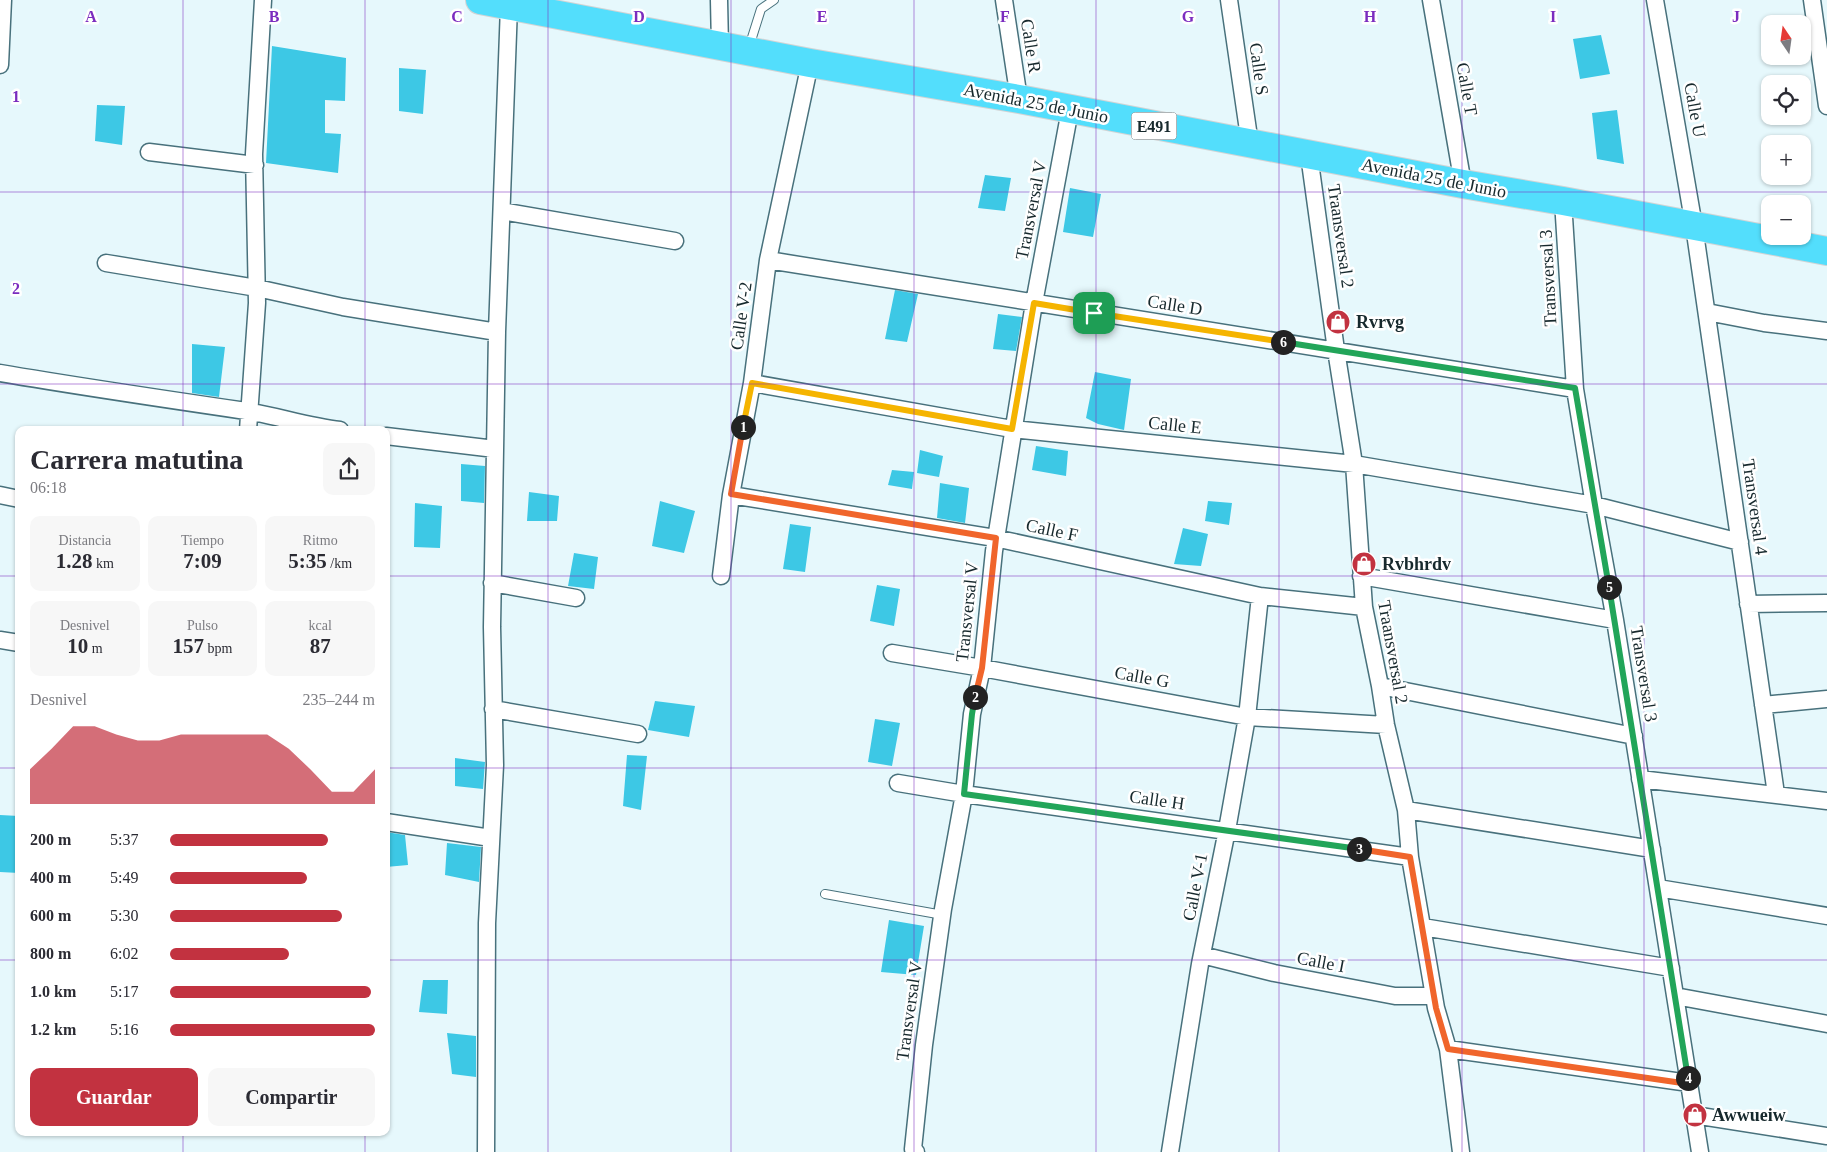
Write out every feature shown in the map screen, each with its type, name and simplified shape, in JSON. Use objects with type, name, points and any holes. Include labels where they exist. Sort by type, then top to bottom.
[{"type":"highway","name":"Avenida 25 de Junio","points":[[492,2],[748,52],[1019,99],[1250,144],[1827,251]]},
{"type":"street","points":[[0,65],[3,0]]},
{"type":"street","points":[[248,426],[257,303],[255,165],[263,0]]},
{"type":"street","points":[[719,0],[720,46]]},
{"type":"street","name":"Calle R","points":[[1004,0],[1019,99]]},
{"type":"street","name":"Calle S","points":[[1229,0],[1250,144]]},
{"type":"street","name":"Calle T","points":[[1431,0],[1463,184]]},
{"type":"street","name":"Calle U","points":[[1655,0],[1694,226]]},
{"type":"street","points":[[1812,0],[1827,106]]},
{"type":"street","points":[[486,1152],[487,923],[495,765],[492,583],[497,332],[502,211],[492,2]]},
{"type":"street","name":"Calle V-2","points":[[721,576],[731,494],[752,383],[768,260],[810,63]]},
{"type":"street","name":"Transversal V","points":[[914,1151],[924,1045],[943,915],[964,794],[972,714],[982,668],[996,538],[1012,429],[1070,110]]},
{"type":"street","points":[[149,152],[255,165]]},
{"type":"street","name":"Traansversal 2","points":[[1309,155],[1354,464],[1364,608],[1386,725],[1406,810],[1410,857],[1434,996],[1448,1049],[1461,1152]]},
{"type":"street","name":"Transversal 3","points":[[1563,201],[1575,388],[1634,736],[1700,1152]]},
{"type":"street","points":[[502,211],[675,241]]},
{"type":"street","name":"Transversal 4","points":[[1694,226],[1776,794]]},
{"type":"street","name":"Calle D","points":[[768,260],[1575,388]]},
{"type":"street","points":[[106,263],[257,288],[343,307],[497,332]]},
{"type":"street","points":[[1707,312],[1764,323],[1827,330]]},
{"type":"street","points":[[0,373],[97,390],[249,412],[310,426]]},
{"type":"street","name":"Calle E","points":[[752,383],[1012,429],[1354,464],[1594,505],[1740,542]]},
{"type":"street","points":[[390,436],[495,449]]},
{"type":"street","name":"Calle F","points":[[731,494],[996,538],[1260,596],[1364,608]]},
{"type":"street","points":[[0,495],[15,497]]},
{"type":"street","points":[[1361,576],[1615,620]]},
{"type":"street","points":[[492,583],[576,598]]},
{"type":"street","name":"Calle V-1","points":[[1170,1152],[1202,955],[1247,717],[1260,596]]},
{"type":"street","points":[[1748,604],[1827,603]]},
{"type":"street","points":[[0,640],[15,642]]},
{"type":"street","name":"Calle G","points":[[892,653],[1247,717],[1386,725]]},
{"type":"street","points":[[1380,686],[1634,736]]},
{"type":"street","points":[[1763,706],[1827,699]]},
{"type":"street","points":[[493,709],[638,734]]},
{"type":"street","points":[[1640,779],[1827,801]]},
{"type":"street","name":"Calle H","points":[[898,783],[1410,857]]},
{"type":"street","points":[[1406,810],[1652,849]]},
{"type":"street","points":[[390,823],[491,838]]},
{"type":"street","points":[[1658,888],[1827,916]]},
{"type":"street","points":[[1423,927],[1671,968]]},
{"type":"street","name":"Calle I","points":[[1202,955],[1274,973],[1394,996],[1434,996]]},
{"type":"street","points":[[1675,996],[1827,1024]]},
{"type":"street","points":[[1448,1049],[1689,1084]]},
{"type":"street","points":[[1694,1115],[1827,1136]]},
{"type":"lane","points":[[748,52],[761,9],[774,0]]},
{"type":"lane","points":[[825,894],[943,915]]},
{"type":"building","points":[[1601,35],[1610,74],[1580,79],[1573,39]]},
{"type":"building","points":[[272,46],[346,58],[345,101],[325,100],[325,133],[341,134],[338,173],[266,163]]},
{"type":"building","points":[[399,68],[426,70],[423,114],[399,111]]},
{"type":"building","points":[[97,105],[125,106],[122,145],[95,141]]},
{"type":"building","points":[[1617,110],[1624,164],[1597,159],[1592,113]]},
{"type":"building","points":[[985,175],[1011,178],[1005,211],[978,208]]},
{"type":"building","points":[[1070,188],[1101,194],[1093,237],[1063,232]]},
{"type":"building","points":[[895,290],[918,294],[907,342],[885,339]]},
{"type":"building","points":[[998,314],[1022,317],[1016,351],[993,349]]},
{"type":"building","points":[[192,344],[225,347],[219,397],[192,393]]},
{"type":"building","points":[[1095,372],[1131,379],[1124,430],[1098,424],[1086,418]]},
{"type":"building","points":[[1036,446],[1068,451],[1066,476],[1032,470]]},
{"type":"building","points":[[920,450],[943,456],[939,477],[917,473]]},
{"type":"building","points":[[461,464],[485,466],[484,503],[461,501]]},
{"type":"building","points":[[892,470],[914,472],[912,489],[888,485]]},
{"type":"building","points":[[940,483],[969,488],[965,523],[937,518]]},
{"type":"building","points":[[529,492],[559,496],[557,521],[527,521]]},
{"type":"building","points":[[660,501],[695,511],[684,553],[652,546]]},
{"type":"building","points":[[1208,501],[1232,503],[1229,525],[1205,521]]},
{"type":"building","points":[[415,503],[442,506],[440,548],[414,547]]},
{"type":"building","points":[[790,524],[811,527],[805,572],[783,569]]},
{"type":"building","points":[[1183,528],[1208,534],[1201,566],[1174,564]]},
{"type":"building","points":[[574,553],[598,557],[594,589],[568,586]]},
{"type":"building","points":[[877,585],[900,589],[894,626],[870,621]]},
{"type":"building","points":[[655,701],[695,706],[689,737],[648,730]]},
{"type":"building","points":[[875,719],[900,723],[892,766],[868,762]]},
{"type":"building","points":[[627,755],[647,756],[641,810],[623,806]]},
{"type":"building","points":[[455,758],[485,762],[483,789],[455,786]]},
{"type":"building","points":[[0,815],[15,816],[15,873],[0,872]]},
{"type":"building","points":[[390,833],[405,835],[408,865],[390,867]]},
{"type":"building","points":[[447,843],[481,847],[479,882],[445,875]]},
{"type":"building","points":[[889,920],[924,926],[916,975],[881,972]]},
{"type":"building","points":[[423,980],[448,980],[447,1014],[419,1012]]},
{"type":"building","points":[[447,1033],[476,1036],[476,1077],[452,1074]]},
{"type":"place","name":"Rvrvg","points":[[1338,322]]},
{"type":"place","name":"Rvbhrdv","points":[[1364,564]]},
{"type":"place","name":"Awwueiw","points":[[1695,1115]]},
{"type":"route","points":[[1034,303],[1094,313],[1575,388],[1615,620],[1689,1084],[1448,1049],[1436,1008],[1410,857],[964,794],[972,714],[982,668],[996,538],[731,494],[752,383],[1012,429],[1034,303]]}]
